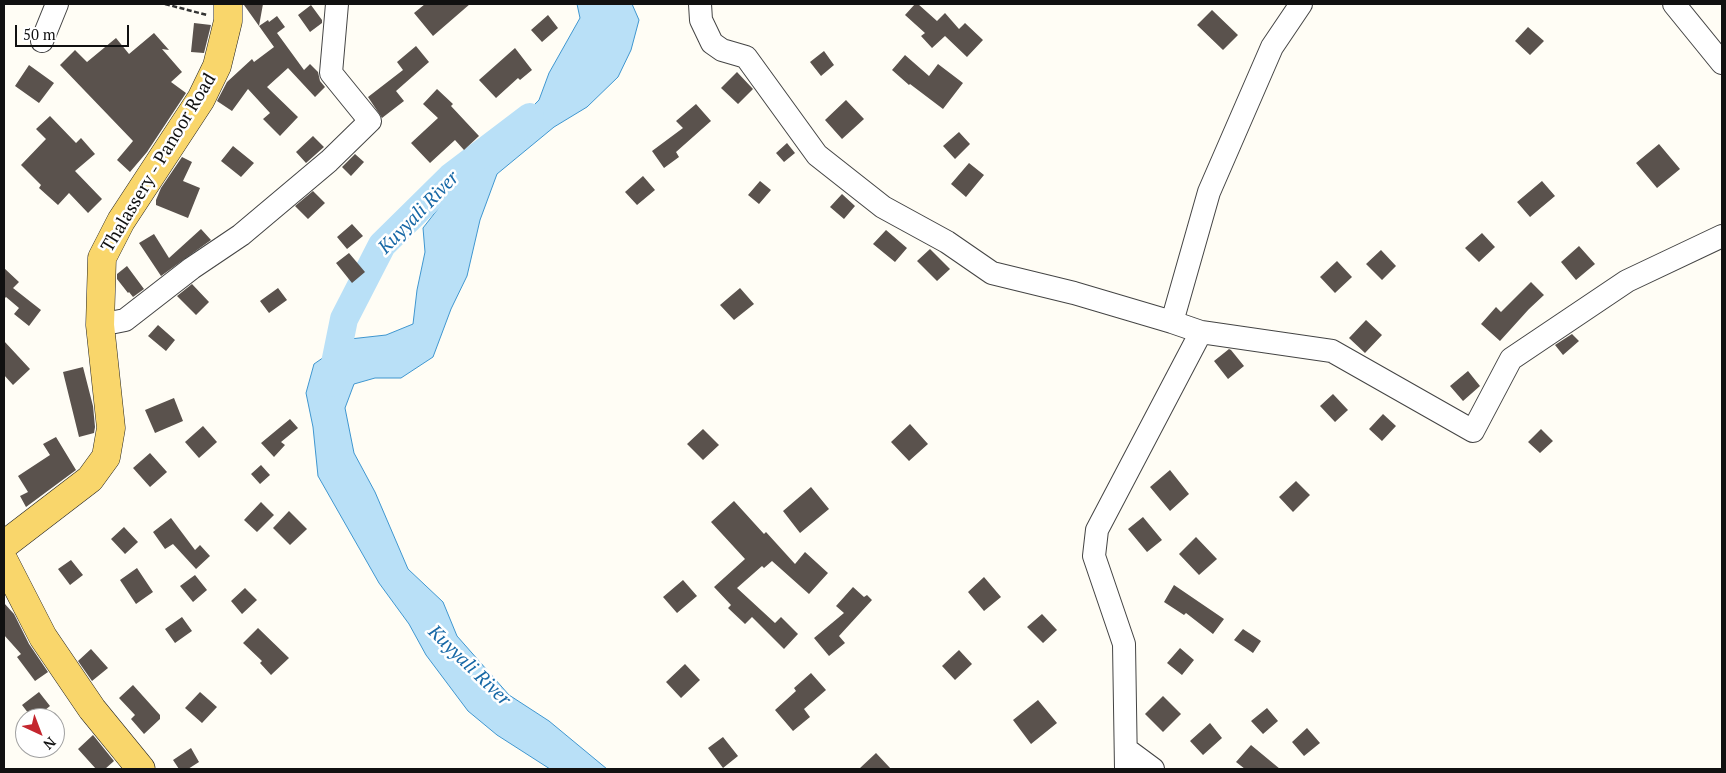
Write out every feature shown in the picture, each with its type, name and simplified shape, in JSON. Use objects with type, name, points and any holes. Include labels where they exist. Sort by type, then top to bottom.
[{"type":"main road","name":"Thalassery - Panoor Road","points":[[4,545],[90,479],[106,457],[111,428],[100,325],[102,258],[121,221],[201,99],[217,66],[228,12]]},
{"type":"main road","points":[[4,561],[43,637],[92,709],[141,769]]},
{"type":"street","points":[[42,41],[57,4]]},
{"type":"street","points":[[100,325],[125,320],[192,268],[241,235],[329,161],[370,121],[331,73],[337,4]]},
{"type":"street","points":[[700,4],[702,20],[712,42],[722,50],[746,57],[817,155],[883,207],[946,242],[992,273],[1074,293],[1201,332],[1332,351],[1473,431],[1511,359],[1627,282],[1722,236]]},
{"type":"street","points":[[1172,322],[1209,192],[1272,47],[1300,4]]},
{"type":"street","points":[[1674,4],[1722,63]]},
{"type":"street","points":[[1154,769],[1126,759],[1124,644],[1094,556],[1097,530],[1201,332]]},
{"type":"path","points":[[165,4],[228,12]]},
{"type":"water","points":[[577,4],[632,4],[639,20],[631,50],[618,77],[587,107],[554,127],[497,174],[480,220],[467,276],[451,309],[433,357],[401,378],[375,378],[354,384],[345,408],[354,453],[375,492],[408,569],[443,602],[457,636],[509,695],[549,721],[607,769],[550,769],[497,735],[468,711],[426,655],[409,624],[379,583],[318,476],[313,427],[306,393],[314,364],[350,339],[386,335],[413,324],[417,290],[425,252],[423,228],[462,178],[539,100],[549,73],[580,18]]},
{"type":"building","points":[[263,4],[259,26],[244,5]]},
{"type":"building","points":[[425,4],[470,4],[433,36],[414,13]]},
{"type":"building","points":[[915,4],[918,4],[937,21],[945,13],[959,29],[965,23],[983,40],[967,57],[945,36],[932,48],[921,36],[925,33],[905,15]]},
{"type":"building","points":[[311,5],[322,20],[322,23],[310,32],[298,15]]},
{"type":"building","points":[[1212,10],[1238,35],[1223,50],[1197,25]]},
{"type":"building","points":[[548,15],[558,28],[542,42],[531,30]]},
{"type":"building","points":[[277,16],[285,27],[277,33],[304,70],[310,64],[318,72],[320,81],[325,87],[315,97],[288,68],[267,87],[298,117],[280,136],[263,119],[270,113],[248,89],[232,111],[217,101],[227,82],[252,59],[254,62],[274,47],[259,26]]},
{"type":"building","points":[[194,23],[211,25],[204,53],[191,52]]},
{"type":"building","points":[[1528,27],[1544,41],[1530,55],[1515,41]]},
{"type":"building","points":[[154,33],[169,50],[162,49],[182,72],[171,82],[186,93],[147,152],[130,172],[117,160],[133,141],[60,65],[75,50],[87,62],[116,38],[129,54]]},
{"type":"building","points":[[416,46],[429,62],[396,91],[404,101],[382,118],[368,97],[403,70],[397,62]]},
{"type":"building","points":[[515,48],[532,70],[520,80],[518,78],[496,98],[479,80]]},
{"type":"building","points":[[824,51],[834,65],[821,76],[810,62]]},
{"type":"building","points":[[905,55],[929,76],[938,64],[963,83],[943,109],[909,85],[892,70]]},
{"type":"building","points":[[29,65],[54,83],[39,103],[15,86]]},
{"type":"building","points":[[737,72],[753,89],[738,104],[721,88]]},
{"type":"building","points":[[437,89],[453,104],[451,106],[479,136],[464,150],[455,140],[430,163],[411,143],[438,118],[423,104]]},
{"type":"building","points":[[846,100],[864,119],[842,139],[825,120]]},
{"type":"building","points":[[696,104],[711,121],[676,152],[679,157],[664,168],[652,151],[683,128],[676,121]]},
{"type":"building","points":[[50,116],[76,143],[81,138],[95,154],[75,171],[102,199],[88,213],[69,193],[58,205],[39,188],[41,185],[21,165],[46,139],[36,129]]},
{"type":"building","points":[[959,132],[970,144],[955,159],[943,146]]},
{"type":"building","points":[[313,136],[324,147],[306,163],[296,152]]},
{"type":"building","points":[[787,143],[795,153],[784,162],[776,153]]},
{"type":"building","points":[[1659,144],[1680,169],[1657,188],[1636,163]]},
{"type":"building","points":[[233,146],[254,163],[241,177],[221,161]]},
{"type":"building","points":[[355,154],[364,162],[351,176],[342,167]]},
{"type":"building","points":[[182,157],[192,162],[183,181],[200,188],[188,218],[156,205],[161,188]]},
{"type":"building","points":[[969,163],[984,175],[966,197],[951,184]]},
{"type":"building","points":[[643,176],[655,190],[637,205],[625,192]]},
{"type":"building","points":[[760,181],[771,190],[759,204],[748,195]]},
{"type":"building","points":[[1542,181],[1555,196],[1530,217],[1517,202]]},
{"type":"building","points":[[313,191],[325,203],[308,219],[295,206]]},
{"type":"building","points":[[842,194],[855,206],[844,219],[830,207]]},
{"type":"building","points":[[352,224],[363,236],[347,249],[337,237]]},
{"type":"building","points":[[201,229],[211,240],[161,276],[139,243],[154,234],[169,258]]},
{"type":"building","points":[[886,230],[907,248],[895,262],[873,244]]},
{"type":"building","points":[[1482,233],[1495,247],[1479,262],[1465,248]]},
{"type":"building","points":[[1579,246],[1595,264],[1576,280],[1561,262]]},
{"type":"building","points":[[930,249],[950,269],[937,281],[917,261]]},
{"type":"building","points":[[1381,250],[1396,266],[1382,280],[1366,264]]},
{"type":"building","points":[[349,253],[365,272],[352,283],[336,263]]},
{"type":"building","points":[[1337,261],[1352,277],[1335,293],[1320,277]]},
{"type":"building","points":[[127,266],[144,289],[133,297],[117,279],[117,274]]},
{"type":"building","points":[[4,268],[19,282],[13,288],[41,310],[29,326],[14,314],[19,308],[6,297],[4,299]]},
{"type":"building","points":[[1531,282],[1544,295],[1500,341],[1481,324],[1496,307],[1501,312]]},
{"type":"building","points":[[192,284],[209,302],[196,315],[177,296]]},
{"type":"building","points":[[278,288],[287,300],[269,313],[260,301]]},
{"type":"building","points":[[740,288],[754,304],[734,320],[720,305]]},
{"type":"building","points":[[1366,320],[1382,335],[1365,353],[1349,338]]},
{"type":"building","points":[[158,325],[175,340],[166,351],[148,336]]},
{"type":"building","points":[[1572,334],[1579,341],[1563,355],[1555,345]]},
{"type":"building","points":[[4,341],[30,369],[13,385],[4,375]]},
{"type":"building","points":[[1229,349],[1244,366],[1228,379],[1214,361]]},
{"type":"building","points":[[83,367],[93,406],[95,427],[94,433],[79,437],[63,372]]},
{"type":"building","points":[[1468,371],[1480,386],[1463,401],[1450,386]]},
{"type":"building","points":[[1333,394],[1348,410],[1335,422],[1320,406]]},
{"type":"building","points":[[174,398],[183,421],[155,433],[145,410]]},
{"type":"building","points":[[1383,414],[1396,426],[1382,441],[1369,429]]},
{"type":"building","points":[[290,419],[298,428],[281,442],[285,445],[274,457],[261,443]]},
{"type":"building","points":[[910,424],[928,444],[909,461],[891,442]]},
{"type":"building","points":[[203,426],[217,442],[199,458],[185,442]]},
{"type":"building","points":[[703,429],[719,445],[703,460],[687,444]]},
{"type":"building","points":[[1541,429],[1553,441],[1540,453],[1528,442]]},
{"type":"building","points":[[56,437],[76,470],[26,507],[20,496],[28,492],[18,476],[50,455],[43,444]]},
{"type":"building","points":[[150,453],[167,472],[150,487],[133,468]]},
{"type":"building","points":[[261,465],[270,475],[260,484],[251,474]]},
{"type":"building","points":[[1170,470],[1189,494],[1170,511],[1150,487]]},
{"type":"building","points":[[1296,481],[1310,495],[1293,512],[1279,497]]},
{"type":"building","points":[[811,487],[829,509],[800,533],[783,511]]},
{"type":"building","points":[[734,501],[795,564],[805,552],[828,573],[809,594],[772,561],[764,568],[762,566],[737,588],[775,623],[781,617],[798,634],[784,649],[752,617],[745,624],[728,608],[731,605],[714,587],[745,559],[711,522]]},
{"type":"building","points":[[261,502],[274,515],[257,532],[244,520]]},
{"type":"building","points":[[289,511],[307,529],[290,545],[273,528]]},
{"type":"building","points":[[1143,517],[1162,540],[1147,552],[1128,529]]},
{"type":"building","points":[[171,518],[195,550],[200,545],[210,556],[196,569],[173,544],[165,549],[153,532]]},
{"type":"building","points":[[124,527],[138,542],[125,554],[111,539]]},
{"type":"building","points":[[1196,537],[1217,559],[1199,575],[1179,554]]},
{"type":"building","points":[[71,560],[83,575],[70,585],[58,569]]},
{"type":"building","points":[[137,568],[153,592],[136,604],[120,580]]},
{"type":"building","points":[[195,575],[207,590],[193,602],[180,586]]},
{"type":"building","points":[[984,577],[1001,597],[984,611],[968,592]]},
{"type":"building","points":[[683,580],[697,596],[677,613],[663,597]]},
{"type":"building","points":[[1174,585],[1224,619],[1213,634],[1186,613],[1184,615],[1164,602]]},
{"type":"building","points":[[853,587],[864,597],[867,595],[872,600],[839,636],[845,643],[829,656],[814,638],[844,613],[836,606]]},
{"type":"building","points":[[245,588],[257,600],[242,614],[231,601]]},
{"type":"building","points":[[4,603],[14,614],[29,644],[48,672],[35,681],[17,657],[21,654],[4,635]]},
{"type":"building","points":[[1042,614],[1057,630],[1043,643],[1027,627]]},
{"type":"building","points":[[182,617],[192,631],[175,643],[165,629]]},
{"type":"building","points":[[258,628],[289,658],[271,675],[260,663],[262,661],[243,643]]},
{"type":"building","points":[[1243,629],[1261,641],[1253,653],[1234,640]]},
{"type":"building","points":[[1180,648],[1194,660],[1182,675],[1167,663]]},
{"type":"building","points":[[91,649],[108,668],[92,681],[78,661]]},
{"type":"building","points":[[959,650],[972,664],[955,680],[942,666]]},
{"type":"building","points":[[685,664],[700,680],[681,698],[666,682]]},
{"type":"building","points":[[811,673],[826,690],[804,709],[810,717],[793,731],[775,710],[796,691],[794,688]]},
{"type":"building","points":[[133,685],[160,715],[160,719],[144,734],[131,719],[135,715],[119,698]]},
{"type":"building","points":[[39,692],[50,706],[48,708],[24,708],[22,705]]},
{"type":"building","points":[[200,692],[217,707],[202,723],[185,708]]},
{"type":"building","points":[[1163,696],[1181,714],[1163,732],[1145,714]]},
{"type":"building","points":[[1038,700],[1057,723],[1031,744],[1013,720]]},
{"type":"building","points":[[1267,708],[1278,721],[1263,734],[1251,721]]},
{"type":"building","points":[[1210,723],[1222,738],[1203,755],[1190,741]]},
{"type":"building","points":[[1307,728],[1320,743],[1304,756],[1292,742]]},
{"type":"building","points":[[93,735],[114,761],[105,769],[96,769],[78,749]]},
{"type":"building","points":[[723,737],[738,756],[723,768],[708,748]]},
{"type":"building","points":[[1251,745],[1280,769],[1245,769],[1236,762]]},
{"type":"building","points":[[191,748],[199,762],[188,769],[179,769],[173,760]]},
{"type":"building","points":[[876,753],[891,769],[859,769]]},
{"type":"waterway","name":"Kuyyali River","points":[[331,383],[344,319],[382,245],[451,177],[530,117]]}]
